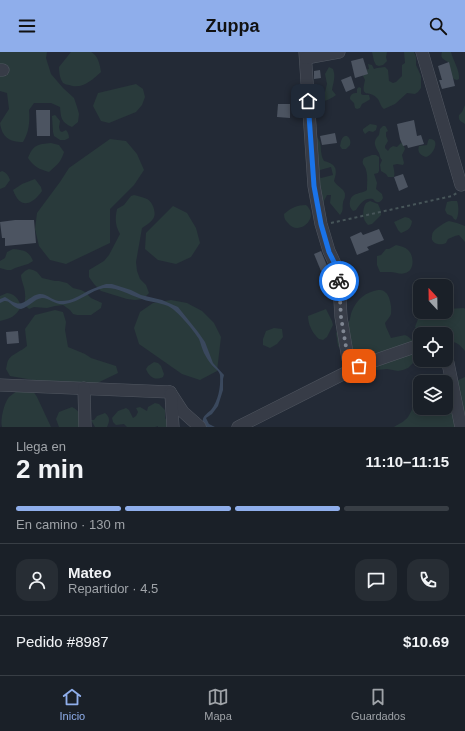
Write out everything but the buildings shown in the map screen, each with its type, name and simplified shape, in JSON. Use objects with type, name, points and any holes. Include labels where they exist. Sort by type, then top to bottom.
[{"type":"street","points":[[338,52],[305,55],[314,186],[321,224],[329,252],[336,266],[339,284],[341,317],[348,359],[352,364],[359,366]]},
{"type":"street","points":[[422,52],[461,185]]},
{"type":"street","points":[[238,427],[359,366],[413,347]]},
{"type":"street","points":[[449,367],[461,427]]},
{"type":"street","points":[[0,386],[170,392]]},
{"type":"street","points":[[84,388],[85,427]]},
{"type":"street","points":[[170,392],[173,427]]},
{"type":"street","points":[[170,392],[183,412],[200,427]]},
{"type":"path","points":[[321,224],[452,196]]},
{"type":"shaded area","points":[[0,52],[47,52],[46,58],[51,74],[74,98],[79,114],[78,122],[72,127],[62,119],[60,107],[51,103],[34,103],[29,110],[29,127],[23,142],[10,140],[7,138],[2,132],[0,123],[9,109],[7,93],[0,91]]},
{"type":"shaded area","points":[[71,52],[93,53],[98,60],[101,72],[90,81],[82,85],[74,86],[63,83],[61,80],[59,67]]},
{"type":"shaded area","points":[[372,52],[387,52],[387,61],[383,65],[376,65]]},
{"type":"shaded area","points":[[404,52],[414,52],[416,57],[416,65],[421,76],[421,88],[415,94],[407,93],[395,104],[384,109],[374,95],[364,92],[365,80],[363,72],[369,69],[368,64],[372,65],[374,69],[385,67],[388,70],[389,81],[393,83],[396,82],[402,76],[402,65],[405,63]]},
{"type":"shaded area","points":[[442,52],[451,52],[459,79],[457,80],[452,78],[448,62],[443,59],[441,54]]},
{"type":"shaded area","points":[[329,67],[333,69],[334,72],[332,90],[336,95],[325,101],[321,99],[313,101],[314,90],[325,92],[327,84],[325,74]]},
{"type":"shaded area","points":[[136,84],[143,89],[145,97],[142,105],[136,112],[109,123],[101,121],[93,106],[98,93]]},
{"type":"shaded area","points":[[359,87],[361,88],[361,94],[369,95],[370,99],[357,109],[355,108],[350,97],[352,94],[357,93],[357,89]]},
{"type":"shaded area","points":[[465,105],[465,124],[460,121],[459,115]]},
{"type":"shaded area","points":[[55,115],[60,121],[60,131],[62,132],[66,130],[68,134],[69,138],[65,140],[60,140],[54,136],[52,116]]},
{"type":"shaded area","points":[[370,124],[377,126],[376,130],[373,132],[369,131],[365,134],[363,129]]},
{"type":"shaded area","points":[[383,126],[386,127],[388,131],[386,132],[388,141],[385,148],[388,151],[393,146],[397,147],[401,143],[405,149],[402,155],[403,165],[393,165],[394,177],[388,177],[381,171],[380,165],[382,160],[375,144],[375,140]]},
{"type":"shaded area","points":[[345,136],[350,139],[350,145],[346,149],[342,149],[340,146]]},
{"type":"shaded area","points":[[317,137],[321,146],[324,161],[333,165],[335,168],[336,173],[334,181],[345,194],[340,215],[330,203],[331,195],[327,195],[320,209],[317,203],[317,185],[315,182],[317,170],[315,163],[316,155],[310,148],[310,143]],"holes":[[[331,167],[333,175],[321,178],[317,175],[320,170]]]},
{"type":"shaded area","points":[[110,139],[126,141],[137,154],[144,170],[134,185],[110,209],[110,243],[66,264],[50,260],[39,246],[35,229],[37,213],[69,168]]},
{"type":"shaded area","points":[[429,139],[433,139],[435,141],[435,147],[432,153],[426,157],[420,153],[418,148],[419,146],[427,145]]},
{"type":"shaded area","points":[[51,143],[59,145],[64,152],[62,158],[49,172],[32,164],[28,158],[36,146]]},
{"type":"shaded area","points":[[372,155],[379,157],[379,171],[378,173],[374,174],[377,183],[376,189],[382,194],[383,198],[378,202],[373,199],[367,199],[353,211],[350,208],[351,198],[367,190],[366,168],[363,164],[364,158]]},
{"type":"shaded area","points":[[2,171],[7,174],[10,180],[5,187],[0,189],[0,172]]},
{"type":"shaded area","points":[[35,179],[42,191],[34,200],[30,202],[23,203],[19,201],[13,190],[22,184]]},
{"type":"shaded area","points":[[134,195],[147,199],[153,205],[155,214],[152,220],[142,228],[136,262],[140,279],[146,285],[149,293],[143,299],[135,300],[101,291],[89,277],[89,270],[104,261],[109,255],[120,234],[116,222],[117,209],[124,205],[131,196]]},
{"type":"shaded area","points":[[370,201],[378,204],[381,215],[372,224],[368,225],[366,223],[363,211],[366,203]]},
{"type":"shaded area","points":[[457,201],[458,203],[458,214],[456,220],[447,214],[445,210],[447,202]]},
{"type":"shaded area","points":[[306,205],[310,210],[310,220],[302,227],[292,227],[285,220],[284,214],[294,207]]},
{"type":"shaded area","points":[[173,206],[187,213],[196,228],[200,243],[191,257],[176,264],[158,260],[145,249],[146,233]]},
{"type":"shaded area","points":[[405,217],[412,221],[412,224],[409,229],[401,233],[394,222]]},
{"type":"shaded area","points":[[449,221],[465,226],[465,242],[459,235],[448,239],[444,244],[434,243],[432,234],[434,231]]},
{"type":"shaded area","points":[[396,245],[405,248],[410,252],[412,259],[411,269],[403,274],[380,272],[377,265],[377,256],[381,255],[386,249]]},
{"type":"shaded area","points":[[13,249],[26,252],[30,255],[33,261],[11,270],[0,268],[0,261],[5,258],[7,252]]},
{"type":"shaded area","points":[[29,269],[37,272],[42,278],[67,283],[73,288],[85,292],[91,298],[102,303],[101,308],[91,315],[73,314],[63,305],[47,308],[34,307],[29,309],[25,304],[25,291],[21,275]]},
{"type":"shaded area","points":[[383,290],[388,296],[391,314],[385,323],[391,338],[405,335],[413,341],[413,363],[408,368],[398,371],[387,369],[367,369],[338,346],[336,333],[350,320],[356,303],[370,292]]},
{"type":"shaded area","points":[[7,293],[16,297],[21,307],[12,317],[0,321],[0,296]]},
{"type":"shaded area","points":[[171,300],[187,303],[202,311],[214,323],[221,337],[217,371],[200,380],[182,374],[139,344],[134,328],[140,312],[153,303]]},
{"type":"shaded area","points":[[326,309],[333,325],[327,337],[323,340],[319,339],[313,332],[308,316]]},
{"type":"shaded area","points":[[453,309],[465,309],[465,351],[461,346],[453,342],[453,327],[415,327],[418,319],[453,319]]},
{"type":"shaded area","points":[[55,310],[63,312],[66,322],[65,330],[68,347],[91,358],[116,366],[118,373],[85,389],[10,376],[6,369],[8,360],[27,346],[25,329],[35,315]]},
{"type":"shaded area","points":[[274,328],[282,329],[283,337],[277,344],[270,348],[263,345],[263,339],[266,331]]},
{"type":"shaded area","points":[[154,362],[161,366],[164,374],[163,377],[157,379],[153,378],[147,372],[146,369],[148,366]]},
{"type":"shaded area","points":[[465,377],[465,427],[394,427],[407,418],[413,408],[413,415],[453,415],[453,398],[456,381]]},
{"type":"shaded area","points":[[25,385],[33,391],[37,397],[51,427],[2,427],[2,416],[7,400]]},
{"type":"shaded area","points":[[155,403],[159,404],[165,410],[165,418],[172,427],[127,427],[124,424],[116,425],[113,422],[112,418],[118,411],[126,408],[129,410],[133,418],[138,412],[136,408],[140,407],[147,411],[148,407]]},
{"type":"shaded area","points":[[72,407],[79,413],[84,427],[59,427],[56,419],[59,412]]},
{"type":"shaded area","points":[[105,413],[109,419],[107,427],[95,427],[91,420],[94,420],[97,416]]},
{"type":"water","points":[[106,284],[112,284],[131,290],[141,295],[162,300],[178,307],[198,332],[205,342],[213,363],[224,375],[223,390],[218,406],[212,414],[206,418],[209,424],[215,427],[206,427],[203,420],[204,416],[211,410],[217,398],[220,375],[218,370],[206,357],[199,339],[172,308],[109,288],[99,289],[76,301],[65,304],[59,304],[42,298],[36,300],[27,307],[19,309],[7,301],[0,303],[0,299],[5,297],[19,304],[39,294],[59,301],[67,301]]},
{"type":"way so far","points":[[339,281],[341,317],[348,359],[352,364],[359,366]]},
{"type":"route","points":[[308,101],[314,186],[321,224],[329,252],[336,266],[339,281]]}]
